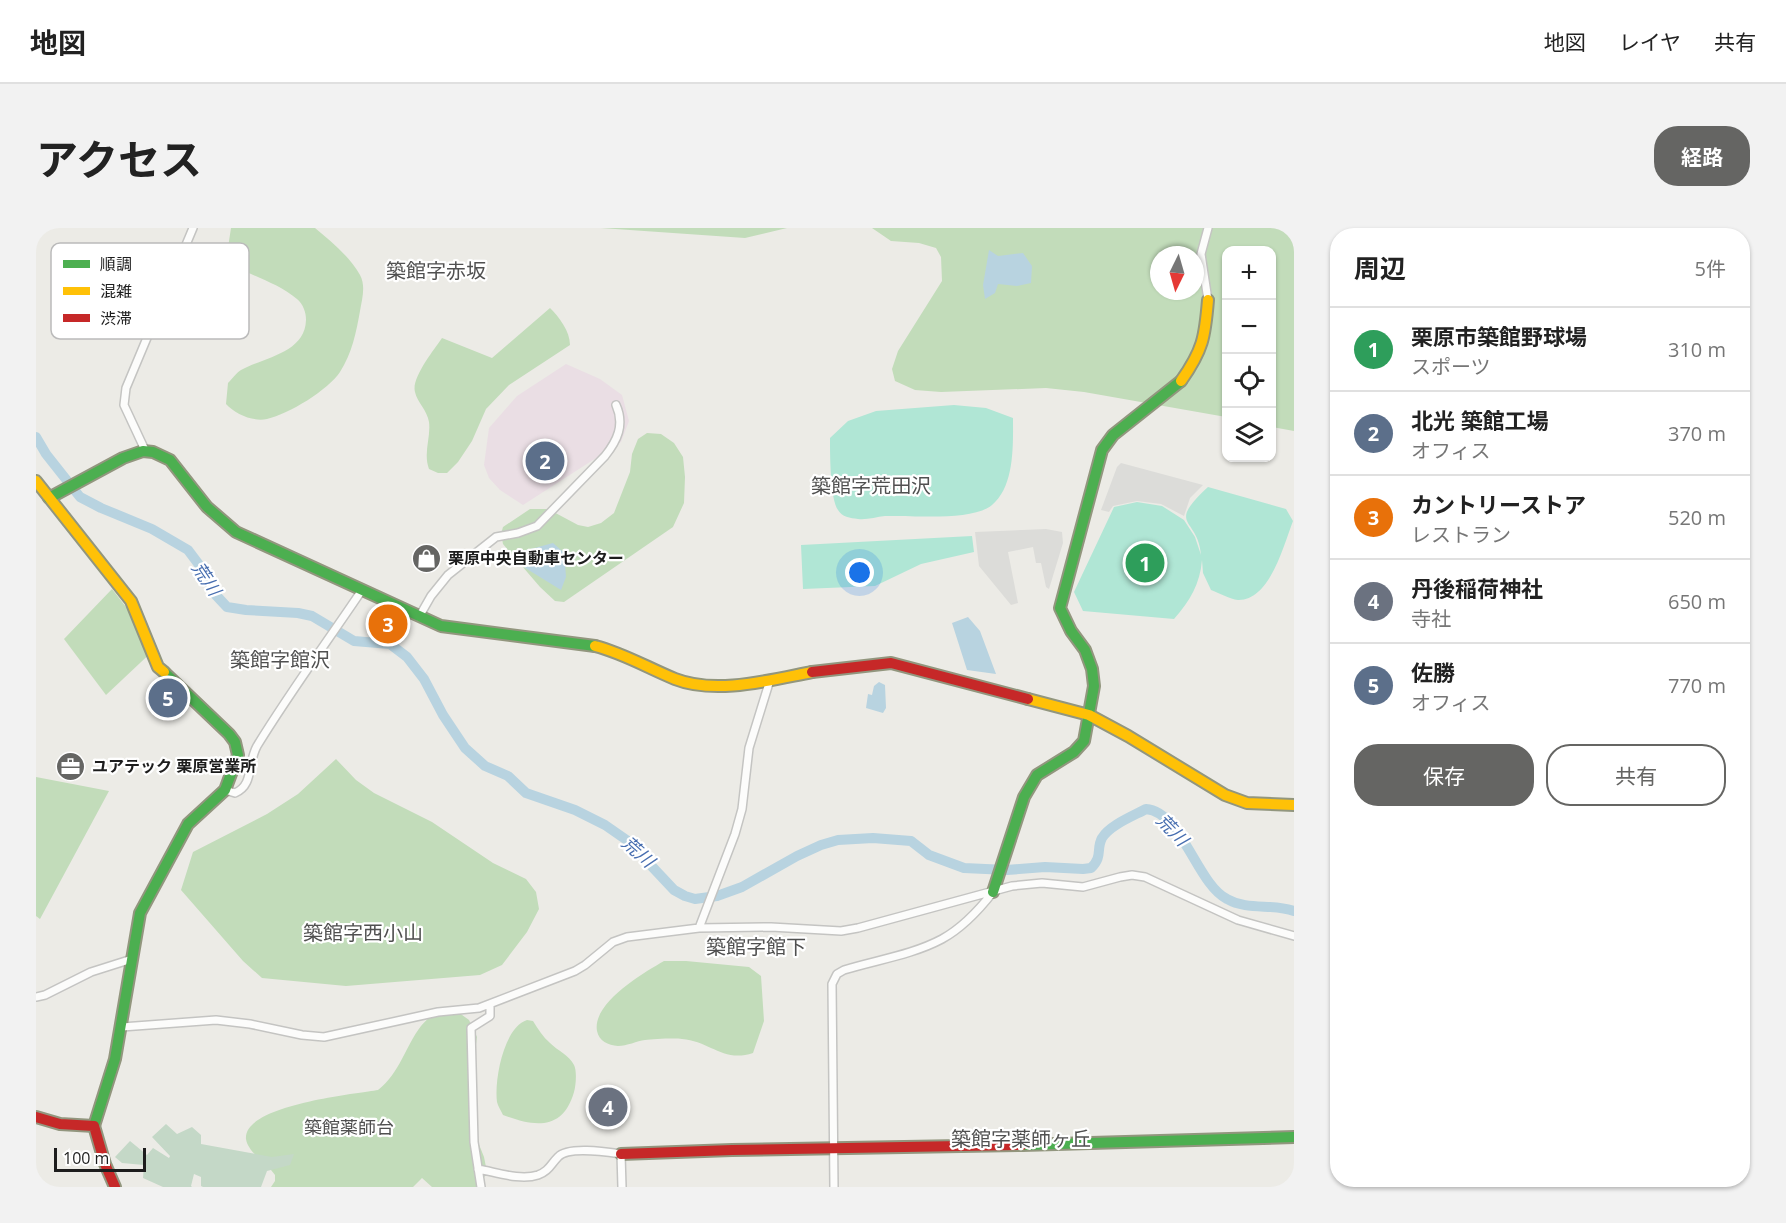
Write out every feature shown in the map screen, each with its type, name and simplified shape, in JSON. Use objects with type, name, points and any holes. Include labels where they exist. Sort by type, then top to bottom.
[{"type":"street","points":[[187,243],[193,228]]},
{"type":"street","points":[[834,1187],[832,984],[837,974],[844,970],[913,951],[942,939],[966,921],[993,892],[1024,797],[1036,775],[1074,752],[1084,741],[1094,686],[1092,669],[1085,651],[1071,631],[1060,608],[1102,450],[1113,435],[1181,381],[1198,356],[1206,329],[1208,300],[1201,254],[1208,228]]},
{"type":"street","points":[[145,450],[124,405],[126,388],[147,339]]},
{"type":"street","points":[[419,617],[448,575],[496,537],[518,533],[537,526],[604,456],[612,447],[620,427],[620,414],[616,405]]},
{"type":"street","points":[[53,495],[145,450],[170,460],[207,507],[236,532],[419,617],[455,629],[596,646],[622,654],[677,680],[712,687],[825,670],[891,663],[1089,716],[1128,736],[1225,795],[1247,803],[1294,805]]},
{"type":"street","points":[[36,481],[53,495],[130,601],[158,667],[229,734],[235,742],[238,755],[225,790],[188,824],[140,913],[122,1027],[108,1086],[94,1126],[105,1164],[115,1187]]},
{"type":"street","points":[[225,790],[235,793],[248,782],[249,766],[255,750],[289,695],[362,590]]},
{"type":"street","points":[[699,928],[742,809],[747,783],[749,748],[770,680]]},
{"type":"street","points":[[122,1027],[216,1020],[324,1037],[438,1012],[479,1008],[575,970],[585,965],[613,942],[627,937],[699,928],[771,927],[841,931],[900,918],[1027,884],[1083,887],[1120,877],[1145,877],[1239,920],[1294,936]]},
{"type":"street","points":[[36,997],[45,995],[92,972],[132,959]]},
{"type":"street","points":[[481,1187],[474,1142],[471,1028],[490,1016],[490,1004]]},
{"type":"street","points":[[36,1117],[60,1124],[94,1126]]},
{"type":"street","points":[[478,1169],[524,1177],[536,1176],[548,1171],[558,1156],[567,1151],[621,1154],[1294,1137]]},
{"type":"street","points":[[621,1154],[622,1187]]},
{"type":"shaded area","points":[[566,364],[600,379],[622,395],[629,421],[621,442],[523,505],[500,490],[489,478],[484,465],[489,428],[517,396]]},
{"type":"shaded area","points":[[1121,463],[1203,485],[1190,498],[1184,516],[1161,504],[1137,501],[1113,506],[1109,512],[1101,510],[1117,467]]},
{"type":"shaded area","points":[[1046,529],[1062,532],[1063,543],[1049,589],[1046,587],[1041,563],[1036,563],[1033,547],[1008,552],[1018,603],[1011,605],[979,566],[975,532]]},
{"type":"green space","points":[[231,228],[315,228],[351,262],[363,284],[355,335],[348,358],[340,372],[327,386],[307,400],[286,412],[267,419],[250,418],[230,408],[226,404],[228,383],[241,370],[282,353],[299,340],[306,320],[304,308],[289,293],[249,273],[249,243],[229,243]]},
{"type":"green space","points":[[601,228],[787,228],[745,238]]},
{"type":"green space","points":[[872,228],[1294,228],[1294,431],[1276,428],[1276,246],[1222,246],[1222,416],[1084,392],[1046,388],[941,392],[915,390],[895,381],[892,369],[898,351],[942,281],[941,257],[936,248],[919,243],[891,241]]},
{"type":"green space","points":[[550,308],[566,330],[570,345],[509,385],[486,409],[472,441],[458,462],[447,473],[438,473],[429,469],[427,457],[429,422],[416,396],[415,386],[424,364],[442,338],[492,358]]},
{"type":"green space","points":[[954,405],[986,408],[1013,418],[1009,476],[1000,497],[992,505],[970,514],[956,516],[885,516],[861,519],[846,517],[840,512],[835,504],[832,486],[830,438],[848,421],[876,411]]},
{"type":"green space","points":[[647,433],[661,434],[674,443],[683,457],[684,503],[673,527],[564,602],[555,601],[503,544],[501,534],[503,527],[530,509],[548,509],[578,525],[588,527],[601,523],[614,513],[630,472],[632,454],[638,439]]},
{"type":"green space","points":[[1208,487],[1286,509],[1293,521],[1274,570],[1259,591],[1249,598],[1238,600],[1211,590],[1203,573],[1202,560],[1193,592],[1174,619],[1083,611],[1074,592],[1114,507],[1137,502],[1162,506],[1184,520],[1195,537],[1201,555],[1199,543],[1186,516],[1188,509]]},
{"type":"green space","points":[[972,536],[974,552],[921,564],[875,586],[803,589],[801,545]]},
{"type":"green space","points":[[112,589],[157,647],[106,695],[64,639]]},
{"type":"green space","points":[[336,759],[356,780],[374,793],[432,822],[493,863],[526,879],[536,892],[539,909],[527,932],[502,965],[480,975],[346,986],[262,978],[243,961],[181,890],[193,852],[267,814],[298,794]]},
{"type":"green space","points":[[36,777],[109,791],[40,919],[36,916]]},
{"type":"green space","points":[[664,961],[749,967],[761,976],[764,1021],[753,1053],[733,1055],[701,1043],[679,1039],[645,1040],[618,1046],[602,1040],[597,1031],[602,1010],[632,981]]},
{"type":"green space","points":[[435,1012],[458,1012],[469,1020],[477,1037],[470,1087],[470,1122],[486,1167],[485,1176],[476,1187],[432,1187],[422,1178],[413,1187],[271,1187],[275,1181],[275,1175],[254,1154],[246,1139],[250,1127],[262,1118],[302,1103],[378,1090],[392,1076],[415,1034]]},
{"type":"green space","points":[[527,1020],[533,1021],[547,1041],[569,1058],[576,1071],[575,1089],[569,1105],[563,1114],[546,1123],[526,1122],[503,1115],[497,1102],[497,1081],[502,1055],[512,1033]]},
{"type":"green space","points":[[166,1124],[177,1134],[192,1127],[201,1135],[201,1144],[272,1157],[294,1154],[290,1165],[267,1171],[261,1187],[203,1187],[201,1177],[194,1174],[192,1187],[163,1187],[143,1178],[144,1165],[122,1163],[115,1157],[130,1141],[147,1155],[153,1148],[169,1158],[170,1156],[152,1137]]},
{"type":"water","points":[[989,250],[998,256],[1023,253],[1032,266],[1031,283],[1017,286],[998,284],[995,293],[985,299],[983,285]]},
{"type":"water","points":[[553,543],[569,557],[565,564],[566,577],[561,590],[509,558],[516,553]]},
{"type":"water","points":[[968,617],[980,631],[996,674],[967,670],[952,623]]},
{"type":"water","points":[[879,682],[885,685],[886,708],[883,713],[866,708],[868,694],[872,695],[874,686]]},
{"type":"waterway","name":"荒川","points":[[36,437],[46,454],[80,497],[152,529],[188,550],[200,566],[213,592],[227,607],[312,616],[354,641],[390,644],[407,657],[424,679],[443,715],[465,748],[485,766],[508,776],[526,793],[575,810],[605,825],[628,841],[674,890],[685,896],[695,899],[717,896],[742,887],[797,856],[838,840],[873,838],[911,841],[929,855],[964,868],[1007,870],[1045,867],[1091,868],[1097,860],[1100,842],[1106,833],[1122,821],[1146,809],[1159,813],[1170,822],[1207,879],[1216,891],[1227,899],[1243,905],[1277,907],[1294,911]]},
{"type":"traffic: fast","points":[[993,892],[1024,797],[1037,775],[1074,752],[1084,741],[1094,686],[1092,669],[1085,650],[1071,631],[1060,608],[1102,450],[1113,435],[1181,381]]},
{"type":"traffic: fast","points":[[49,498],[123,458],[143,451],[153,452],[170,460],[207,507],[236,532],[441,626],[595,646]]},
{"type":"traffic: fast","points":[[94,1126],[115,1059],[140,913],[188,824],[225,790],[238,755],[235,742],[229,734],[164,672]]},
{"type":"traffic: fast","points":[[1022,1145],[1294,1137]]},
{"type":"traffic: slow","points":[[1181,381],[1202,343],[1208,300]]},
{"type":"traffic: slow","points":[[36,481],[131,601],[158,667],[164,672]]},
{"type":"traffic: slow","points":[[595,646],[691,684],[743,685],[812,672]]},
{"type":"traffic: slow","points":[[1028,699],[1089,715],[1225,795],[1247,803],[1294,805]]},
{"type":"traffic: jam","points":[[812,672],[891,663],[1028,699]]},
{"type":"traffic: jam","points":[[36,1117],[60,1124],[94,1126],[105,1164],[115,1187]]},
{"type":"traffic: jam","points":[[621,1154],[1022,1145]]},
{"type":"place","name":"北光 築館工場","points":[[545,461]]},
{"type":"place","name":"栗原中央自動車センター","points":[[427,558]]},
{"type":"place","name":"栗原市築館野球場","points":[[1145,563]]},
{"type":"place","name":"カントリーストア","points":[[388,624]]},
{"type":"place","name":"佐勝","points":[[168,698]]},
{"type":"place","name":"ユアテック 栗原営業所","points":[[71,766]]},
{"type":"place","name":"丹後稲荷神社","points":[[608,1107]]},
{"type":"district","name":"築館字赤坂","points":[[436,271]]},
{"type":"district","name":"築館字荒田沢","points":[[871,486]]},
{"type":"district","name":"築館字館沢","points":[[280,660]]},
{"type":"district","name":"築館字西小山","points":[[363,933]]},
{"type":"district","name":"築館字館下","points":[[756,947]]},
{"type":"district","name":"築館薬師台","points":[[349,1128]]},
{"type":"district","name":"築館字薬師ヶ丘","points":[[1021,1139]]}]
